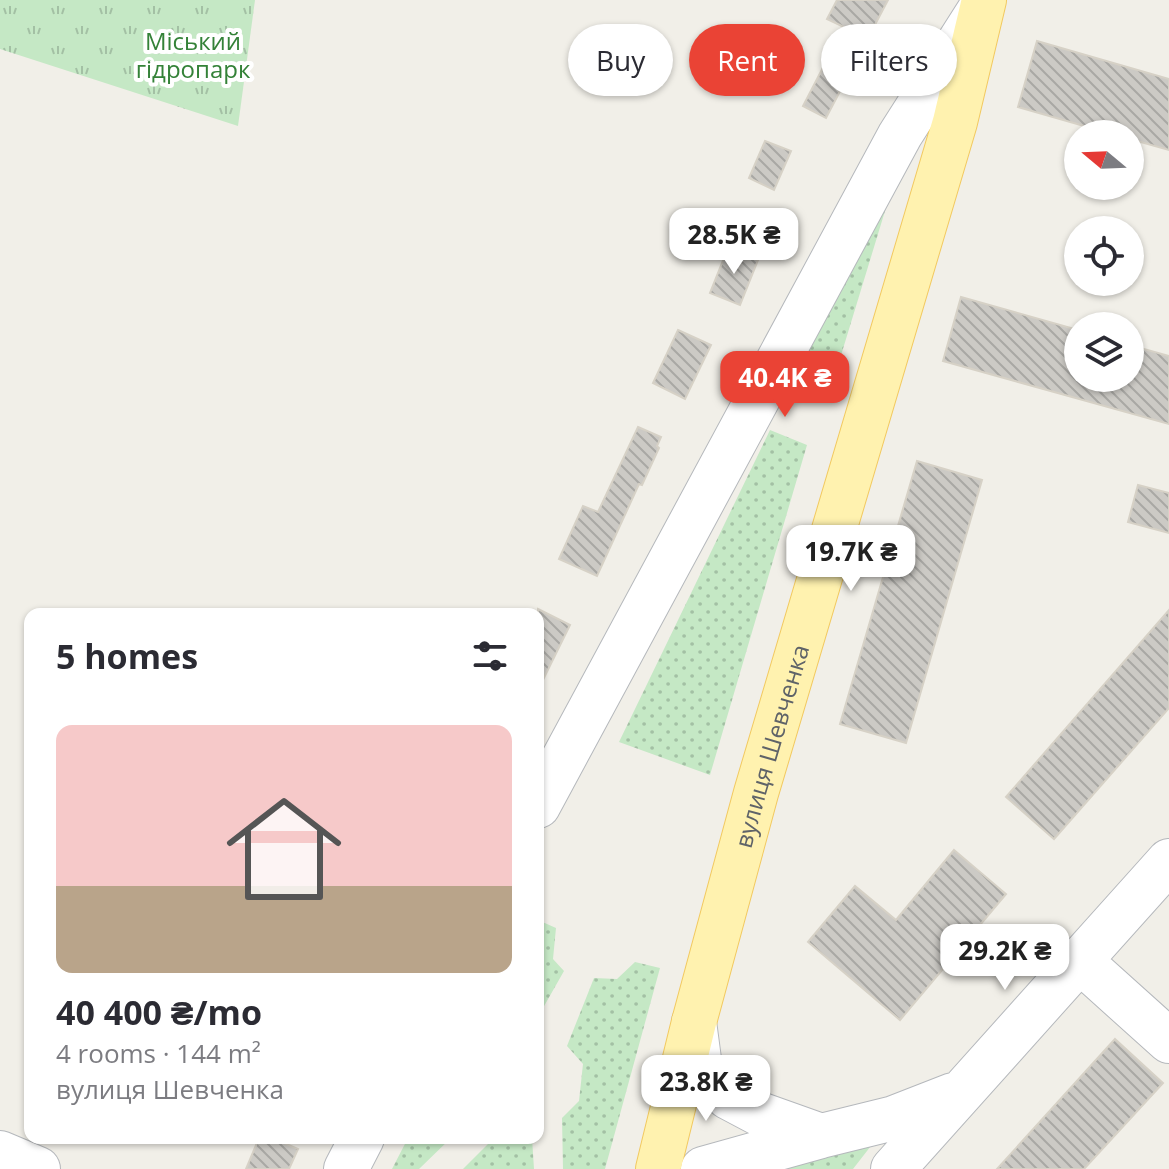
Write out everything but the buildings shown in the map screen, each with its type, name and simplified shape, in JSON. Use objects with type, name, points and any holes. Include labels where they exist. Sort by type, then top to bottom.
[{"type":"main road","name":"вулиця Шевченка","points":[[658,1169],[760,778],[955,122],[984,2]]},
{"type":"street","points":[[544,795],[900,135],[984,2]]},
{"type":"street","points":[[893,1169],[1169,861]]},
{"type":"street","points":[[1079,960],[1169,1041]]},
{"type":"street","points":[[694,1022],[700,1067],[728,1097],[762,1115],[821,1136]]},
{"type":"street","points":[[703,1169],[894,1118],[961,1091]]},
{"type":"street","points":[[346,1169],[359,1144]]},
{"type":"street","points":[[0,1153],[38,1169]]},
{"type":"green space","name":"Міський гідропарк","points":[[0,0],[255,0],[238,126],[0,49]]},
{"type":"green space","points":[[903,152],[828,398],[784,382]]},
{"type":"green space","points":[[770,430],[807,445],[710,775],[619,742]]},
{"type":"green space","points":[[544,923],[556,928],[553,959],[564,971],[544,1006]]},
{"type":"green space","points":[[635,962],[660,968],[605,1169],[563,1169],[562,1118],[579,1101],[583,1064],[567,1046],[594,978],[617,979]]},
{"type":"green space","points":[[874,1142],[853,1169],[754,1169]]},
{"type":"green space","points":[[405,1144],[445,1144],[419,1169],[392,1169]]},
{"type":"green space","points":[[488,1144],[532,1144],[534,1169],[463,1169]]}]
